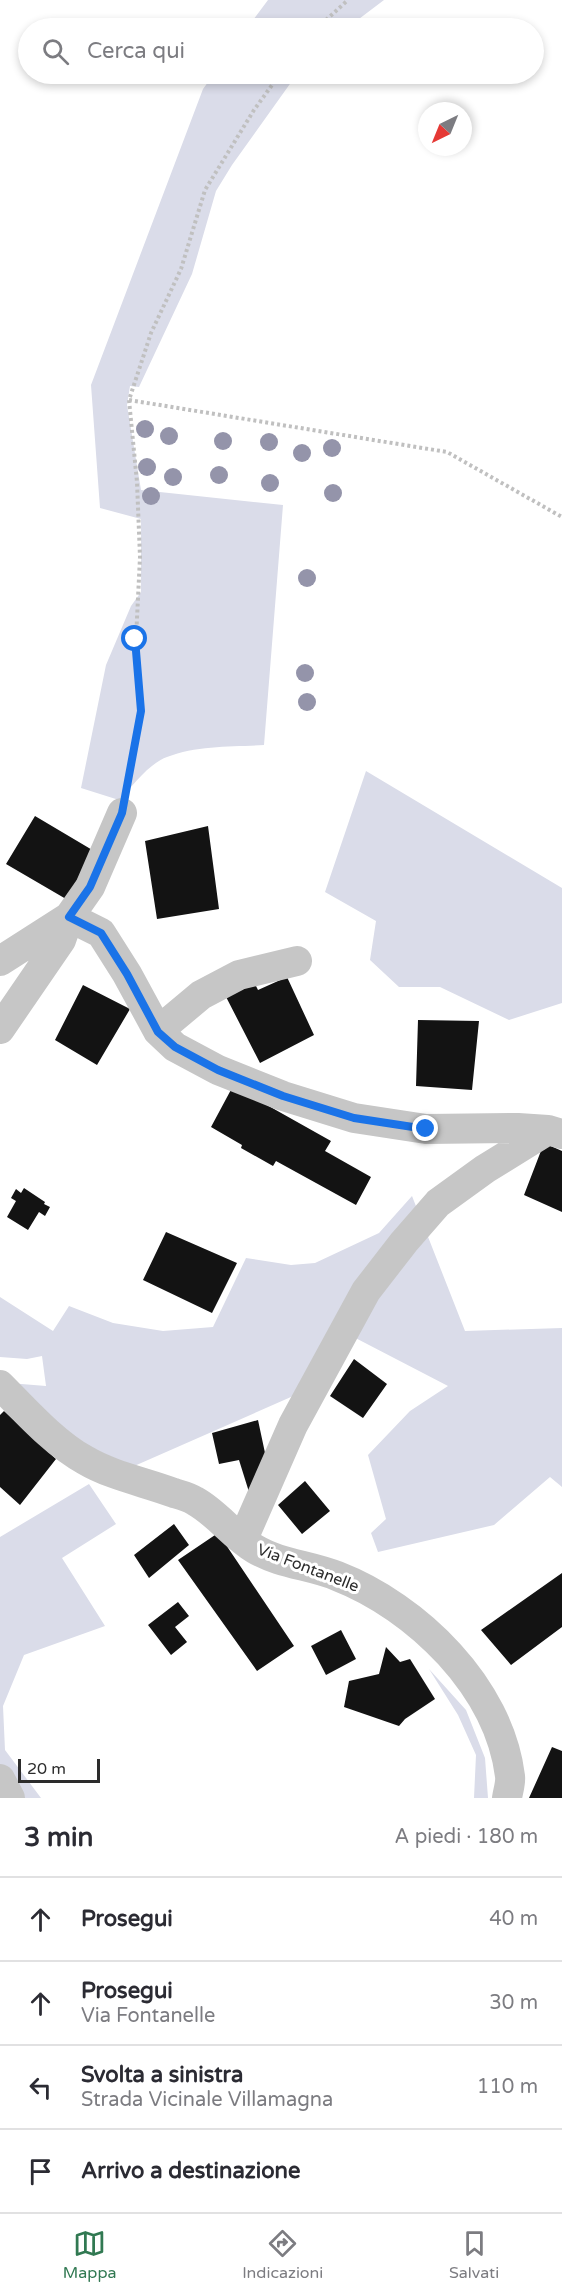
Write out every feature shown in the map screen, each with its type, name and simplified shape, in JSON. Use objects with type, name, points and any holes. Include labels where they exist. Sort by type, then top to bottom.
[{"type":"street","points":[[0,1029],[61,940],[69,917],[90,887],[122,813]]},
{"type":"street","points":[[0,961],[69,917]]},
{"type":"street","points":[[69,917],[101,933],[127,974],[158,1032],[175,1047],[218,1070],[283,1096],[354,1118],[426,1129],[555,1132]]},
{"type":"street","points":[[158,1032],[201,995],[239,975],[297,961]]},
{"type":"street","points":[[243,1539],[293,1425],[366,1291],[438,1203],[485,1169],[555,1132]]},
{"type":"street","name":"Via Fontanelle","points":[[0,1385],[83,1460],[195,1501],[255,1549],[280,1560],[336,1575],[372,1593],[408,1617],[452,1657],[484,1700],[501,1740],[511,1778],[507,1798]]},
{"type":"street","points":[[0,1779],[10,1798]]},
{"type":"path","points":[[328,18],[348,0]]},
{"type":"path","points":[[122,813],[141,711],[135,639],[139,535],[137,482],[129,400],[151,333],[181,269],[205,190],[254,110],[273,84]]},
{"type":"path","points":[[129,400],[447,452],[562,517]]},
{"type":"shaded area","points":[[268,0],[384,0],[360,18],[254,18]]},
{"type":"shaded area","points":[[207,84],[290,84],[216,191],[192,274],[139,387],[130,386],[127,405],[141,490],[283,505],[264,745],[203,748],[167,757],[147,770],[119,800],[81,788],[106,665],[131,606],[141,592],[141,519],[100,508],[91,385]]},
{"type":"shaded area","points":[[366,771],[562,888],[562,1003],[509,1020],[440,987],[399,987],[370,960],[376,921],[325,892]]},
{"type":"shaded area","points":[[412,1196],[465,1331],[562,1328],[562,1487],[550,1477],[494,1525],[378,1552],[371,1533],[386,1519],[368,1455],[410,1411],[448,1386],[342,1331],[300,1393],[132,1467],[96,1457],[9,1383],[46,1386],[42,1356],[27,1359],[0,1357],[0,1297],[53,1331],[69,1306],[113,1323],[163,1331],[213,1327],[246,1258],[291,1265],[315,1263],[379,1233]]},
{"type":"shaded area","points":[[89,1484],[116,1524],[62,1558],[105,1626],[24,1655],[3,1706],[5,1750],[41,1798],[19,1798],[0,1764],[0,1537]]},
{"type":"shaded area","points":[[429,1669],[466,1710],[485,1758],[488,1798],[474,1798],[476,1755],[458,1715]]},
{"type":"building","points":[[35,816],[94,851],[66,899],[6,864]]},
{"type":"building","points":[[208,826],[219,909],[157,919],[145,841]]},
{"type":"building","points":[[287,977],[314,1035],[260,1063],[223,991],[252,978],[258,990]]},
{"type":"building","points":[[83,985],[130,1009],[97,1065],[55,1040]]},
{"type":"building","points":[[418,1020],[479,1021],[472,1090],[416,1086]]},
{"type":"building","points":[[233,1086],[331,1141],[325,1151],[371,1177],[356,1205],[276,1161],[273,1166],[241,1148],[242,1145],[211,1127]]},
{"type":"building","points":[[544,1143],[562,1151],[562,1212],[524,1195]]},
{"type":"building","points":[[24,1188],[50,1207],[45,1216],[39,1212],[28,1230],[7,1217],[16,1201],[11,1198],[16,1189],[21,1193]]},
{"type":"building","points":[[166,1232],[237,1263],[212,1313],[143,1280]]},
{"type":"building","points":[[354,1359],[387,1384],[363,1418],[330,1396]]},
{"type":"building","points":[[4,1411],[56,1459],[20,1505],[0,1487],[0,1415]]},
{"type":"building","points":[[258,1420],[268,1467],[249,1492],[239,1460],[219,1464],[212,1433]]},
{"type":"building","points":[[305,1481],[330,1511],[302,1534],[278,1505]]},
{"type":"building","points":[[174,1524],[189,1545],[149,1578],[134,1555]]},
{"type":"building","points":[[218,1533],[294,1646],[257,1671],[178,1560]]},
{"type":"building","points":[[562,1573],[562,1627],[511,1665],[481,1630]]},
{"type":"building","points":[[178,1602],[189,1616],[175,1627],[187,1642],[171,1655],[148,1625]]},
{"type":"building","points":[[341,1630],[356,1659],[326,1675],[311,1646]]},
{"type":"building","points":[[386,1647],[400,1662],[410,1659],[435,1699],[405,1719],[399,1726],[344,1707],[349,1681],[379,1674]]},
{"type":"building","points":[[552,1747],[562,1751],[562,1798],[529,1798]]},
{"type":"route","points":[[135,639],[141,711],[122,813],[90,887],[69,917],[101,933],[127,974],[158,1032],[175,1047],[218,1070],[283,1096],[354,1118],[426,1129]]}]
